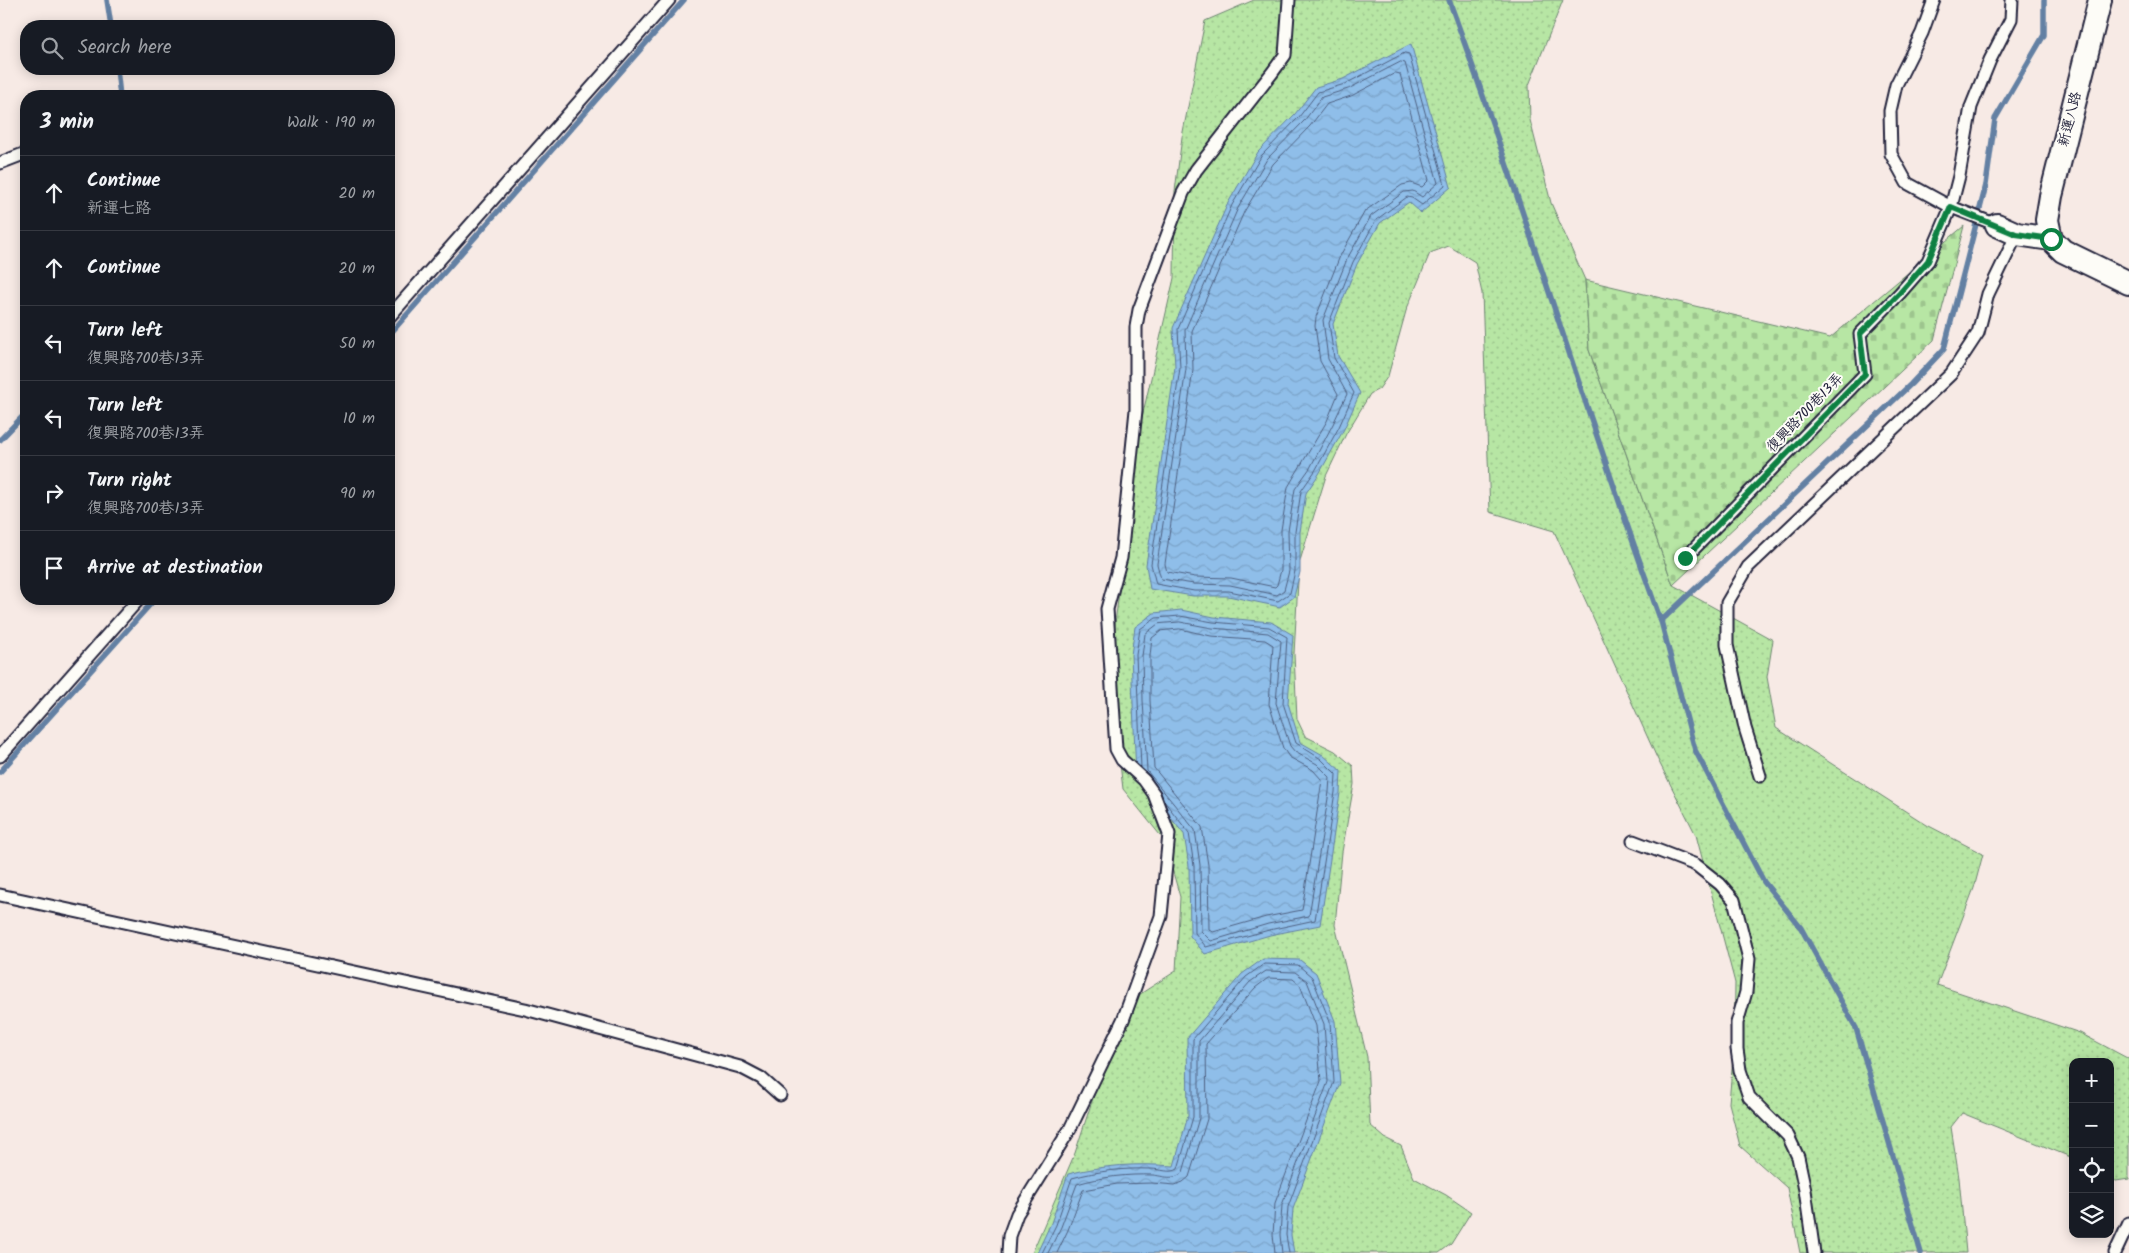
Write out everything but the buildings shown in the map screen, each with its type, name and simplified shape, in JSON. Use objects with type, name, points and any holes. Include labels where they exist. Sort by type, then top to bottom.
[{"type":"street","name":"新運八路","points":[[2051,239],[2047,220],[2100,0]]},
{"type":"street","points":[[2007,229],[2051,239],[2063,251],[2129,283]]},
{"type":"lane","points":[[395,310],[669,0]]},
{"type":"lane","points":[[1008,1253],[1009,1236],[1017,1214],[1070,1129],[1123,1020],[1161,916],[1169,834],[1154,794],[1144,780],[1122,760],[1116,749],[1107,609],[1121,558],[1136,410],[1136,327],[1139,310],[1183,193],[1196,170],[1285,55],[1289,0]]},
{"type":"lane","points":[[1760,776],[1745,728],[1727,645],[1727,603],[1748,567],[1951,374],[1978,333],[2007,229],[1951,207],[1907,183],[1891,154],[1889,137],[1890,111],[1896,86],[1922,33],[1934,0]]},
{"type":"lane","name":"復興路700巷13弄","points":[[1685,558],[1865,374],[1860,334],[1928,261],[1951,207],[1959,176],[1971,107],[1990,60],[2011,19],[2012,0]]},
{"type":"lane","points":[[0,163],[20,155]]},
{"type":"lane","points":[[0,756],[134,605]]},
{"type":"lane","points":[[1633,841],[1696,865],[1720,884],[1734,900],[1749,960],[1746,992],[1737,1023],[1737,1049],[1740,1070],[1749,1097],[1788,1136],[1798,1156],[1806,1190],[1814,1253]]},
{"type":"lane","points":[[0,895],[525,1009],[740,1067],[761,1078],[780,1094]]},
{"type":"lane","points":[[2114,1253],[2129,1223]]},
{"type":"green space","points":[[1254,0],[1563,0],[1529,85],[1530,120],[1551,203],[1585,280],[1589,350],[1673,585],[1773,640],[1767,677],[1776,728],[1927,825],[1983,854],[1974,888],[1937,985],[2080,1033],[2129,1059],[2129,1179],[2114,1180],[2114,1058],[2069,1058],[2069,1156],[1962,1113],[1951,1127],[1959,1178],[1966,1253],[1800,1253],[1787,1188],[1740,1146],[1729,1103],[1734,1045],[1735,983],[1696,835],[1657,758],[1554,531],[1490,512],[1482,293],[1475,262],[1449,246],[1430,253],[1406,311],[1388,376],[1379,389],[1370,394],[1346,434],[1326,476],[1299,564],[1294,654],[1297,719],[1305,736],[1335,751],[1353,766],[1354,784],[1342,852],[1335,925],[1367,1057],[1370,1125],[1385,1138],[1401,1146],[1414,1178],[1446,1195],[1471,1212],[1451,1244],[1439,1253],[1032,1253],[1075,1153],[1115,1031],[1137,996],[1176,971],[1180,897],[1164,840],[1123,789],[1109,671],[1140,426],[1174,278],[1175,191],[1182,137],[1205,21]]},
{"type":"green space","points":[[1964,226],[1934,340],[1673,585],[1589,350],[1585,280],[1830,338]]},
{"type":"water","points":[[1411,44],[1451,187],[1421,213],[1409,202],[1380,223],[1357,264],[1333,324],[1338,356],[1360,393],[1344,429],[1306,493],[1300,532],[1300,572],[1294,597],[1280,607],[1228,596],[1193,596],[1150,589],[1146,565],[1175,367],[1173,328],[1228,203],[1258,152],[1295,114],[1316,87],[1343,79]]},
{"type":"water","points":[[1181,610],[1214,617],[1271,622],[1293,635],[1288,703],[1300,742],[1323,755],[1341,771],[1340,793],[1320,925],[1270,935],[1205,954],[1190,936],[1189,866],[1184,834],[1136,776],[1131,655],[1135,627],[1154,613]]},
{"type":"water","points":[[1263,959],[1300,960],[1316,973],[1335,1021],[1340,1083],[1293,1209],[1291,1235],[1294,1253],[1037,1253],[1051,1223],[1068,1174],[1121,1166],[1174,1166],[1188,1116],[1187,1038],[1242,974]]},
{"type":"waterway","points":[[107,0],[110,20]]},
{"type":"waterway","points":[[395,328],[684,0]]},
{"type":"waterway","points":[[1449,0],[1477,77],[1633,544],[1661,621]]},
{"type":"waterway","points":[[1921,1253],[1856,1028],[1801,928],[1764,882],[1695,750],[1661,621],[1911,384],[1944,349],[1986,185],[1995,119],[2044,35],[2044,0]]},
{"type":"waterway","points":[[118,75],[119,90]]},
{"type":"waterway","points":[[0,440],[20,419]]},
{"type":"waterway","points":[[0,772],[150,605]]},
{"type":"route","points":[[1685,558],[1865,374],[1860,334],[1928,261],[1951,207],[2016,234],[2051,239]]}]
